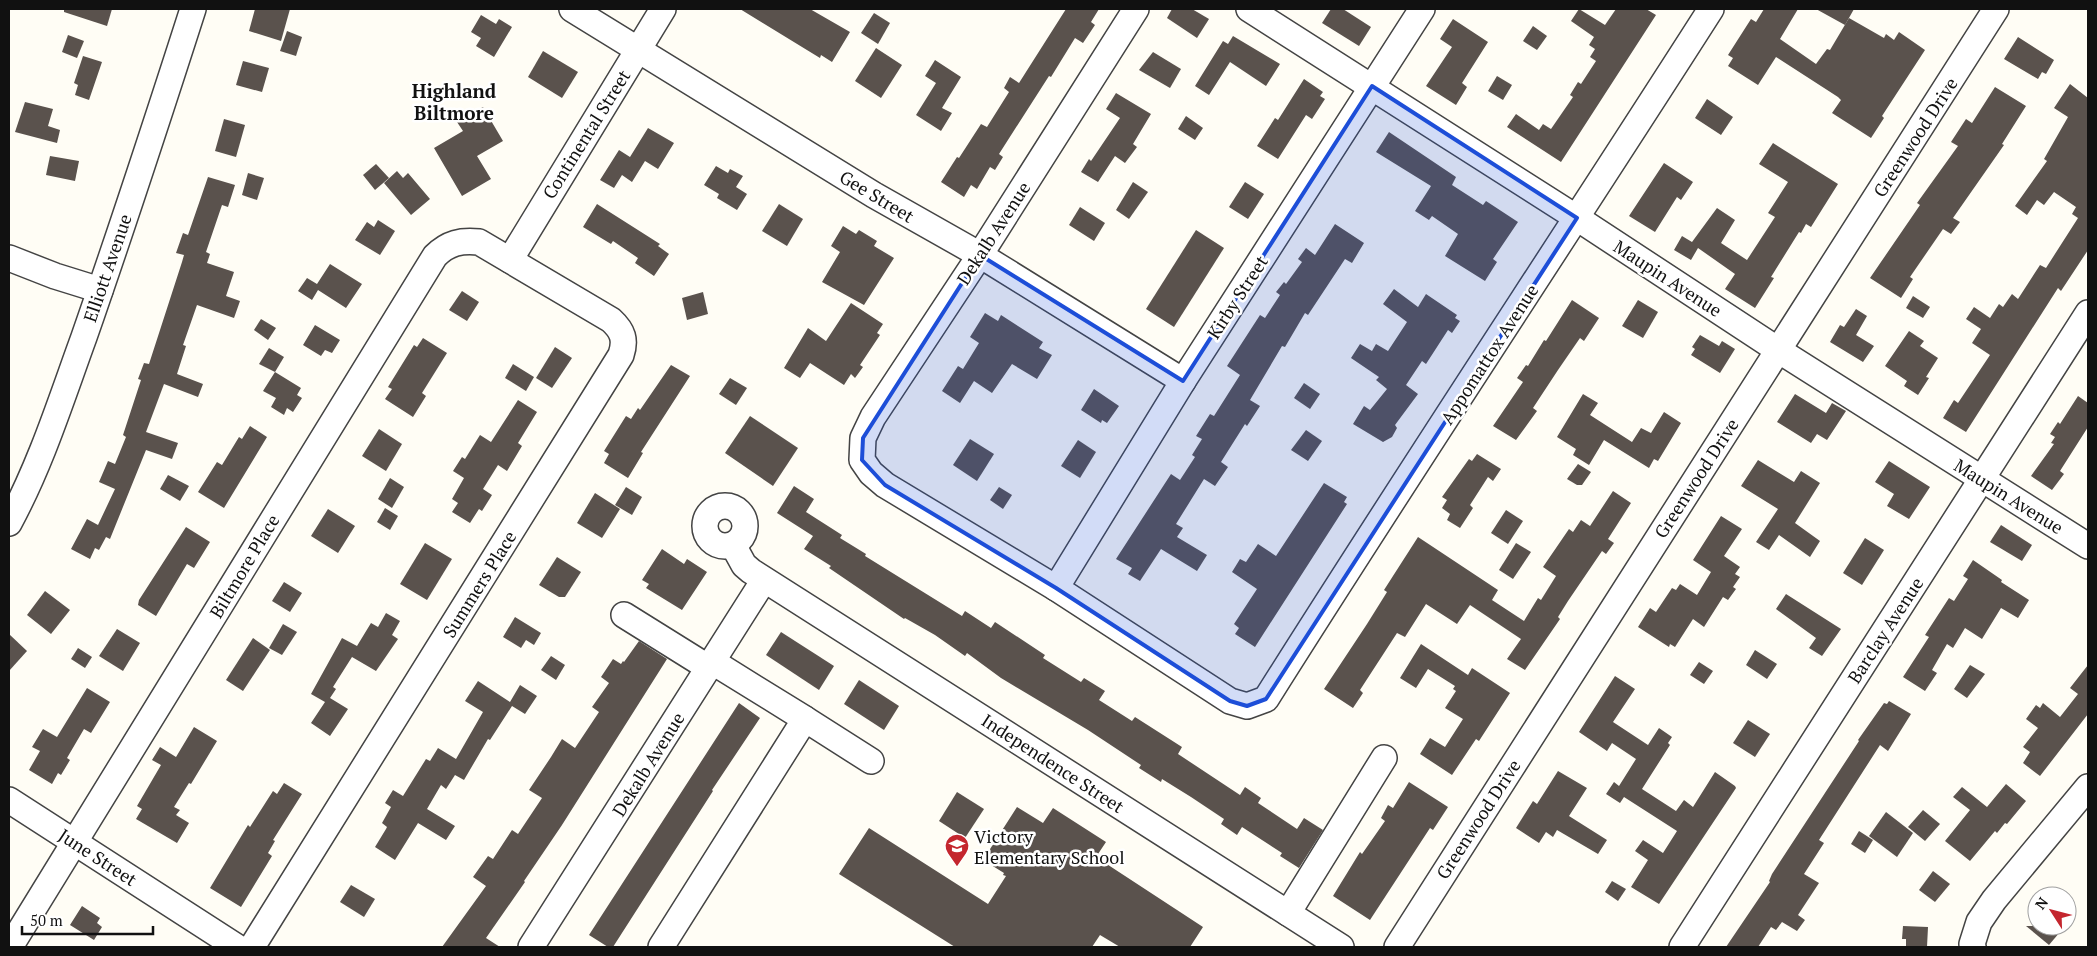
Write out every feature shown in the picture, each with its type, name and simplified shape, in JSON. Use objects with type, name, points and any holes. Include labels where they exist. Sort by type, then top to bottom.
[{"type":"street","name":"Elliott Avenue","points":[[9,523],[25,493],[44,449],[100,290],[193,9]]},
{"type":"street","name":"Gee Street","points":[[572,9],[874,195],[980,254],[1184,381]]},
{"type":"street","name":"Continental Street","points":[[510,260],[664,9]]},
{"type":"street","name":"Dekalb Avenue","points":[[1056,588],[885,485],[871,473],[862,460],[863,438],[873,417],[980,254],[1136,9]]},
{"type":"street","name":"Maupin Avenue","points":[[1249,9],[1577,218],[1778,350],[2088,546]]},
{"type":"street","name":"Kirby Street","points":[[1056,588],[1184,381],[1422,9]]},
{"type":"street","name":"Appomattox Avenue","points":[[1056,588],[1230,701],[1247,706],[1266,699],[1711,9]]},
{"type":"street","name":"Greenwood Drive","points":[[1396,947],[1996,9]]},
{"type":"street","name":"Biltmore Place","points":[[10,947],[435,256],[442,249],[466,240],[486,245],[510,260]]},
{"type":"street","points":[[9,258],[55,276],[100,290]]},
{"type":"street","name":"Summers Place","points":[[252,947],[621,355],[624,346],[623,336],[620,328],[611,320],[510,260]]},
{"type":"street","name":"Barclay Avenue","points":[[1682,947],[2088,313]]},
{"type":"street","name":"Independence Street","points":[[733,545],[744,565],[764,580],[1342,947]]},
{"type":"street","name":"Dekalb Avenue","points":[[531,947],[764,580]]},
{"type":"street","points":[[624,615],[805,719],[871,761]]},
{"type":"street","points":[[661,947],[805,719]]},
{"type":"street","points":[[1288,913],[1384,758]]},
{"type":"street","points":[[1972,947],[1979,922],[1994,900],[2088,787]]},
{"type":"street","name":"June Street","points":[[9,800],[237,947]]},
{"type":"highlighted area","points":[[1372,86],[1577,218],[1266,699],[1247,706],[1230,701],[1056,588],[885,485],[862,460],[863,438],[980,255],[1183,381]]},
{"type":"building","points":[[64,9],[112,9],[107,26],[64,12]]},
{"type":"building","points":[[255,9],[290,9],[281,41],[249,31]]},
{"type":"building","points":[[740,9],[810,9],[850,32],[832,62],[821,55],[820,58]]},
{"type":"building","points":[[1066,9],[1099,9],[1091,22],[1095,25],[1083,43],[1075,38],[999,154],[1003,157],[995,170],[990,167],[977,189],[971,185],[964,197],[941,182],[981,124],[987,127],[1009,92],[1004,88],[1010,77],[1019,83]]},
{"type":"building","points":[[1172,9],[1192,9],[1209,19],[1197,38],[1167,18]]},
{"type":"building","points":[[1331,9],[1343,9],[1371,27],[1359,46],[1322,23]]},
{"type":"building","points":[[1579,9],[1605,25],[1616,9],[1646,9],[1656,15],[1561,162],[1507,127],[1516,114],[1539,130],[1543,124],[1551,129],[1573,97],[1570,95],[1578,82],[1581,84],[1596,61],[1590,57],[1595,49],[1589,45],[1594,37],[1571,21]]},
{"type":"building","points":[[1764,9],[1798,9],[1780,39],[1816,64],[1827,49],[1830,50],[1849,18],[1884,38],[1886,34],[1894,40],[1899,32],[1925,50],[1882,116],[1884,118],[1871,138],[1832,113],[1841,100],[1838,97],[1776,57],[1758,85],[1728,66],[1733,58],[1728,55],[1751,19],[1756,22]]},
{"type":"building","points":[[1816,9],[1854,9],[1845,25]]},
{"type":"building","points":[[874,13],[890,23],[878,44],[861,33]]},
{"type":"building","points":[[481,15],[496,24],[499,19],[512,27],[494,57],[476,46],[481,38],[471,32]]},
{"type":"building","points":[[1453,19],[1488,42],[1462,83],[1467,87],[1456,105],[1426,86],[1452,47],[1440,39]]},
{"type":"building","points":[[1533,26],[1547,36],[1537,50],[1523,41]]},
{"type":"building","points":[[287,31],[302,37],[296,56],[280,51]]},
{"type":"building","points":[[68,35],[84,41],[77,58],[62,52]]},
{"type":"building","points":[[1233,36],[1280,64],[1266,86],[1230,62],[1209,95],[1195,86],[1223,41],[1228,44]]},
{"type":"building","points":[[2018,37],[2054,60],[2046,74],[2042,72],[2038,79],[2004,59]]},
{"type":"building","points":[[876,48],[902,65],[881,98],[855,81]]},
{"type":"building","points":[[543,51],[578,72],[562,98],[528,77]]},
{"type":"building","points":[[1153,52],[1181,69],[1170,88],[1139,70]]},
{"type":"building","points":[[83,56],[102,62],[89,100],[75,95],[78,85],[74,83]]},
{"type":"building","points":[[935,60],[961,77],[942,108],[952,113],[941,131],[916,115],[936,83],[925,76]]},
{"type":"building","points":[[243,61],[269,68],[262,92],[236,85]]},
{"type":"building","points":[[1497,76],[1512,85],[1503,100],[1488,91]]},
{"type":"building","points":[[1304,79],[1323,92],[1320,96],[1325,99],[1312,119],[1306,115],[1278,159],[1257,146],[1275,118],[1278,120]]},
{"type":"building","points":[[2070,84],[2088,98],[2088,250],[2061,291],[2058,288],[1966,432],[1943,418],[1954,400],[1958,403],[1990,355],[1972,343],[1981,329],[1966,319],[1974,307],[1990,318],[1999,304],[2003,307],[2012,294],[2018,299],[2040,265],[2046,268],[2078,218],[2072,214],[2076,207],[2054,192],[2044,205],[2037,200],[2027,215],[2015,206],[2047,161],[2044,159],[2068,117],[2054,108]]},
{"type":"building","points":[[1995,87],[2026,106],[2002,144],[2004,145],[1953,218],[1960,222],[1951,234],[1943,229],[1910,277],[1913,279],[1901,298],[1870,278],[1920,205],[1917,203],[1958,146],[1951,142],[1966,119],[1972,123]]},
{"type":"building","points":[[1116,93],[1151,114],[1133,144],[1137,147],[1125,163],[1115,156],[1098,182],[1081,172],[1089,159],[1091,161],[1120,118],[1106,109]]},
{"type":"building","points":[[1707,99],[1733,117],[1721,135],[1695,118]]},
{"type":"building","points":[[25,102],[53,109],[48,126],[60,130],[57,143],[15,132]]},
{"type":"building","points":[[483,107],[503,141],[477,156],[491,179],[462,196],[434,148],[463,131],[457,122]]},
{"type":"building","points":[[1186,116],[1203,128],[1195,140],[1178,129]]},
{"type":"building","points":[[224,119],[245,125],[236,157],[215,151]]},
{"type":"building","points":[[648,128],[674,143],[658,169],[645,161],[632,182],[622,175],[614,188],[600,180],[619,150],[630,157]]},
{"type":"building","points":[[1389,132],[1456,177],[1452,185],[1483,205],[1486,201],[1518,222],[1493,259],[1497,262],[1485,281],[1445,256],[1458,234],[1432,216],[1429,220],[1415,211],[1431,186],[1376,152]]},
{"type":"building","points":[[1773,143],[1838,184],[1811,227],[1806,224],[1801,233],[1799,232],[1771,277],[1774,278],[1755,308],[1725,289],[1735,274],[1698,248],[1691,260],[1674,250],[1682,236],[1692,242],[1717,208],[1735,220],[1721,243],[1747,260],[1775,217],[1768,213],[1788,182],[1759,164]]},
{"type":"building","points":[[50,156],[79,161],[75,181],[46,175]]},
{"type":"building","points":[[1664,163],[1693,182],[1681,200],[1677,197],[1655,232],[1629,216]]},
{"type":"building","points":[[376,164],[389,178],[375,190],[363,175]]},
{"type":"building","points":[[716,166],[728,173],[730,169],[743,176],[736,187],[747,194],[737,210],[717,198],[719,194],[704,185]]},
{"type":"building","points":[[397,171],[403,178],[408,173],[430,199],[411,215],[384,183]]},
{"type":"building","points":[[248,173],[264,178],[257,200],[242,195]]},
{"type":"building","points":[[208,177],[235,185],[228,207],[222,205],[206,252],[210,254],[207,263],[234,272],[226,296],[240,301],[234,318],[197,305],[183,345],[186,346],[177,374],[203,384],[198,397],[164,384],[146,432],[178,443],[172,459],[146,450],[110,539],[106,537],[99,550],[95,548],[90,559],[71,549],[87,519],[98,525],[115,489],[99,482],[108,461],[115,464],[126,437],[123,435],[141,380],[138,379],[144,363],[149,364],[184,255],[176,253],[183,233],[188,235]]},
{"type":"building","points":[[1133,182],[1148,192],[1129,219],[1116,210]]},
{"type":"building","points":[[1245,182],[1264,194],[1248,219],[1229,207]]},
{"type":"building","points":[[597,204],[660,244],[658,246],[669,254],[654,276],[635,263],[638,258],[613,241],[611,244],[583,227]]},
{"type":"building","points":[[779,204],[803,219],[787,246],[762,231]]},
{"type":"building","points":[[1080,207],[1105,223],[1094,241],[1069,225]]},
{"type":"building","points":[[378,220],[395,231],[380,255],[355,240],[367,222],[374,227]]},
{"type":"building","points":[[1335,224],[1364,243],[1352,263],[1345,259],[1308,315],[1305,313],[1285,347],[1282,346],[1250,400],[1260,406],[1247,426],[1245,424],[1221,462],[1228,467],[1215,486],[1204,479],[1176,524],[1183,528],[1177,537],[1207,555],[1197,571],[1161,549],[1140,581],[1128,574],[1132,568],[1116,559],[1171,474],[1180,480],[1195,457],[1192,455],[1202,439],[1196,436],[1210,414],[1214,416],[1240,375],[1227,366],[1260,315],[1265,318],[1280,295],[1276,292],[1284,282],[1286,284],[1302,262],[1298,259],[1306,248],[1315,255]]},
{"type":"building","points":[[843,226],[856,234],[859,230],[877,241],[874,246],[894,258],[864,305],[822,282],[840,252],[831,246]]},
{"type":"building","points":[[1196,230],[1224,248],[1174,327],[1146,309]]},
{"type":"building","points":[[330,264],[362,284],[346,308],[318,290],[312,300],[298,291],[307,278],[317,284]]},
{"type":"building","points":[[1394,289],[1418,307],[1426,294],[1457,315],[1455,318],[1460,321],[1452,333],[1448,330],[1426,364],[1422,361],[1406,385],[1418,394],[1395,425],[1397,428],[1392,437],[1383,442],[1353,424],[1364,406],[1370,410],[1387,389],[1376,380],[1379,377],[1351,358],[1360,344],[1372,351],[1376,344],[1388,351],[1407,322],[1383,304]]},
{"type":"building","points":[[462,291],[479,302],[467,321],[449,310]]},
{"type":"building","points":[[703,292],[708,314],[687,320],[682,298]]},
{"type":"building","points":[[1913,296],[1930,307],[1923,318],[1906,308]]},
{"type":"building","points":[[1572,300],[1599,318],[1584,341],[1580,338],[1558,370],[1533,408],[1537,411],[1516,440],[1493,426],[1523,382],[1517,378],[1526,365],[1528,366],[1544,340],[1546,341]]},
{"type":"building","points":[[1638,300],[1658,312],[1643,338],[1622,326]]},
{"type":"building","points":[[851,303],[883,324],[877,333],[880,335],[860,365],[863,367],[855,378],[851,374],[844,385],[810,363],[800,378],[784,368],[808,328],[826,341]]},
{"type":"building","points":[[1856,309],[1867,316],[1856,335],[1874,346],[1863,362],[1830,342],[1840,325],[1844,327]]},
{"type":"building","points":[[985,313],[998,321],[1001,315],[1043,342],[1039,348],[1052,355],[1037,379],[1012,364],[992,393],[974,381],[960,403],[942,391],[958,366],[963,369],[979,343],[970,337]]},
{"type":"building","points":[[261,319],[276,328],[268,340],[254,330]]},
{"type":"building","points":[[315,325],[340,340],[332,353],[325,350],[321,356],[303,345]]},
{"type":"building","points":[[1909,331],[1924,341],[1920,346],[1938,358],[1926,377],[1929,378],[1918,395],[1904,386],[1907,381],[1885,366]]},
{"type":"building","points":[[1700,335],[1719,346],[1722,341],[1735,349],[1720,373],[1691,355],[1695,349],[1692,347]]},
{"type":"building","points":[[423,338],[447,353],[422,393],[426,396],[413,417],[385,399],[392,389],[388,387],[414,345],[417,347]]},
{"type":"building","points":[[555,347],[572,358],[552,388],[536,378]]},
{"type":"building","points":[[269,348],[284,357],[275,372],[259,364]]},
{"type":"building","points":[[513,364],[534,377],[526,391],[505,378]]},
{"type":"building","points":[[671,365],[690,376],[641,452],[643,453],[628,478],[604,463],[609,454],[604,451],[626,416],[631,419],[638,408],[640,410]]},
{"type":"building","points":[[275,372],[301,388],[297,395],[302,398],[293,412],[287,408],[284,415],[271,407],[276,398],[263,391]]},
{"type":"building","points":[[730,378],[747,388],[736,405],[719,394]]},
{"type":"building","points":[[1304,383],[1320,394],[1310,409],[1294,398]]},
{"type":"building","points":[[1094,389],[1119,406],[1107,423],[1102,420],[1101,423],[1081,410]]},
{"type":"building","points":[[1583,394],[1598,403],[1590,415],[1632,442],[1641,428],[1651,433],[1664,412],[1681,423],[1658,461],[1654,459],[1649,468],[1604,440],[1589,465],[1573,455],[1576,449],[1557,437]]},
{"type":"building","points":[[1795,394],[1826,413],[1832,403],[1846,411],[1827,440],[1817,434],[1811,443],[1777,422]]},
{"type":"building","points":[[2078,396],[2088,403],[2088,427],[2060,471],[2064,474],[2052,490],[2031,476],[2054,444],[2051,443],[2055,437],[2050,434],[2058,422],[2060,424]]},
{"type":"building","points":[[518,400],[537,412],[518,443],[522,446],[507,471],[498,465],[483,489],[492,495],[482,511],[479,509],[470,523],[452,512],[458,503],[452,499],[464,478],[453,471],[462,457],[465,459],[480,435],[491,442]]},
{"type":"building","points":[[750,416],[798,448],[773,486],[725,453]]},
{"type":"building","points":[[250,426],[267,437],[224,508],[198,492],[217,462],[222,465],[239,437],[242,439]]},
{"type":"building","points":[[379,429],[402,444],[386,471],[362,456]]},
{"type":"building","points":[[1306,430],[1322,441],[1308,461],[1291,450]]},
{"type":"building","points":[[970,439],[994,454],[977,481],[953,465]]},
{"type":"building","points":[[1078,440],[1096,452],[1080,478],[1061,466]]},
{"type":"building","points":[[1477,454],[1501,469],[1493,481],[1488,477],[1470,505],[1473,508],[1460,528],[1447,520],[1450,514],[1442,508],[1447,500],[1442,497],[1469,459],[1472,461]]},
{"type":"building","points":[[1758,460],[1794,482],[1801,471],[1820,483],[1795,523],[1820,541],[1810,557],[1779,535],[1769,550],[1756,542],[1778,509],[1741,486]]},
{"type":"building","points":[[1889,461],[1930,487],[1909,519],[1887,506],[1894,494],[1875,482]]},
{"type":"building","points":[[1578,464],[1591,472],[1582,485],[1577,485],[1567,479]]},
{"type":"building","points":[[168,475],[189,486],[180,501],[160,489]]},
{"type":"building","points":[[390,478],[404,487],[392,508],[378,499]]},
{"type":"building","points":[[1324,483],[1347,497],[1344,502],[1347,504],[1255,647],[1235,634],[1239,628],[1234,624],[1257,589],[1232,572],[1240,559],[1246,562],[1258,544],[1276,556]]},
{"type":"building","points":[[794,486],[814,499],[806,512],[842,535],[840,538],[866,554],[865,556],[962,616],[965,611],[991,628],[995,622],[1045,655],[1043,658],[1081,682],[1084,678],[1105,691],[1099,700],[1132,721],[1135,717],[1182,747],[1178,754],[1240,795],[1245,787],[1261,798],[1258,803],[1297,829],[1304,818],[1323,830],[1299,868],[1280,856],[1282,853],[1242,827],[1237,835],[1221,824],[1224,819],[1191,797],[1162,779],[1161,782],[1139,768],[1141,765],[1088,730],[1001,678],[967,653],[965,656],[935,635],[904,619],[829,568],[831,566],[804,549],[813,536],[777,513]]},
{"type":"building","points":[[626,487],[642,497],[632,515],[615,505]]},
{"type":"building","points":[[999,487],[1012,495],[1003,509],[990,500]]},
{"type":"building","points":[[1613,491],[1631,503],[1608,539],[1614,543],[1606,554],[1602,551],[1558,617],[1560,619],[1525,670],[1507,659],[1521,639],[1470,605],[1457,624],[1426,604],[1405,637],[1397,633],[1360,690],[1363,693],[1353,708],[1324,689],[1387,592],[1384,590],[1418,537],[1498,590],[1492,600],[1524,621],[1538,598],[1541,600],[1556,576],[1543,567],[1569,529],[1573,532],[1581,520],[1590,526]]},
{"type":"building","points":[[595,493],[620,509],[602,538],[577,523]]},
{"type":"building","points":[[385,508],[398,516],[390,530],[377,522]]},
{"type":"building","points":[[328,509],[355,526],[338,553],[311,536]]},
{"type":"building","points":[[1506,510],[1523,521],[1508,544],[1491,533]]},
{"type":"building","points":[[1721,516],[1742,529],[1724,556],[1740,567],[1735,574],[1740,577],[1733,587],[1736,589],[1728,600],[1723,597],[1704,627],[1693,619],[1675,647],[1670,644],[1669,647],[1638,627],[1650,608],[1656,612],[1672,588],[1676,590],[1680,584],[1697,595],[1711,572],[1693,560]]},
{"type":"building","points":[[2001,525],[2032,545],[2022,561],[1990,542]]},
{"type":"building","points":[[186,527],[210,542],[194,568],[187,564],[156,616],[138,605],[139,600]]},
{"type":"building","points":[[1865,538],[1884,550],[1862,585],[1843,573]]},
{"type":"building","points":[[425,543],[452,559],[427,600],[400,584]]},
{"type":"building","points":[[1516,543],[1531,552],[1513,579],[1499,570]]},
{"type":"building","points":[[662,549],[684,564],[687,559],[707,572],[682,610],[646,588],[649,584],[642,580]]},
{"type":"building","points":[[557,557],[581,572],[565,597],[559,597],[539,585]]},
{"type":"building","points":[[1973,560],[2002,580],[2001,582],[2029,600],[2018,618],[2001,608],[1982,639],[1965,628],[1953,648],[1947,644],[1932,670],[1937,673],[1925,691],[1903,677],[1929,637],[1925,635],[1949,598],[1954,601],[1968,579],[1963,576]]},
{"type":"building","points":[[284,582],[302,593],[290,612],[272,601]]},
{"type":"building","points":[[45,591],[70,610],[51,634],[27,615]]},
{"type":"building","points":[[1786,594],[1841,629],[1822,656],[1809,648],[1816,638],[1776,609]]},
{"type":"building","points":[[386,613],[400,621],[392,635],[398,639],[376,671],[352,657],[333,687],[336,689],[330,698],[348,709],[330,736],[311,723],[325,702],[311,694],[342,638],[357,646],[371,623],[378,627]]},
{"type":"building","points":[[515,617],[541,633],[534,645],[526,640],[521,648],[503,637]]},
{"type":"building","points":[[283,624],[297,632],[282,655],[269,648]]},
{"type":"building","points":[[117,629],[140,643],[123,671],[99,656]]},
{"type":"building","points":[[781,632],[834,666],[819,690],[766,655]]},
{"type":"building","points":[[9,634],[27,651],[9,671]]},
{"type":"building","points":[[253,638],[270,650],[243,691],[226,680]]},
{"type":"building","points":[[639,641],[667,659],[562,825],[486,938],[500,947],[442,947],[486,886],[473,877],[488,856],[493,859],[512,830],[518,834],[542,798],[529,790],[562,739],[575,748],[599,712],[592,707],[609,683],[601,677],[613,659],[621,664],[624,662]]},
{"type":"building","points":[[1421,644],[1468,675],[1472,668],[1510,693],[1479,741],[1476,739],[1452,775],[1420,754],[1430,738],[1445,747],[1463,719],[1445,708],[1456,691],[1453,689],[1455,686],[1428,669],[1416,688],[1400,678]]},
{"type":"building","points":[[78,648],[92,657],[85,668],[71,659]]},
{"type":"building","points":[[1755,650],[1777,664],[1767,679],[1746,665]]},
{"type":"building","points":[[551,656],[565,665],[556,680],[541,670]]},
{"type":"building","points":[[1699,662],[1713,671],[1704,684],[1690,675]]},
{"type":"building","points":[[1970,665],[1985,674],[1967,698],[1954,689]]},
{"type":"building","points":[[2088,665],[2088,714],[2040,776],[2023,763],[2030,752],[2023,747],[2038,728],[2026,719],[2036,705],[2040,708],[2043,703],[2060,717],[2078,694],[2070,688]]},
{"type":"building","points":[[1615,676],[1635,689],[1613,722],[1648,745],[1659,728],[1672,737],[1668,743],[1670,745],[1642,789],[1676,811],[1684,800],[1693,807],[1715,772],[1736,788],[1659,904],[1631,887],[1648,860],[1635,851],[1643,840],[1663,853],[1677,831],[1624,797],[1620,803],[1606,794],[1614,782],[1619,786],[1636,759],[1612,743],[1607,751],[1579,732]]},
{"type":"building","points":[[859,680],[899,706],[884,730],[844,704]]},
{"type":"building","points":[[478,681],[510,702],[520,685],[537,696],[525,714],[512,706],[490,740],[488,739],[464,780],[455,775],[446,789],[441,785],[427,809],[455,826],[446,840],[418,823],[395,860],[375,847],[387,827],[382,823],[391,807],[385,803],[393,790],[403,796],[426,759],[430,761],[438,748],[456,759],[483,712],[465,701]]},
{"type":"building","points":[[87,688],[110,702],[91,733],[84,729],[67,758],[70,760],[61,775],[58,773],[52,784],[29,770],[40,751],[32,747],[43,729],[57,737]]},
{"type":"building","points":[[1889,701],[1911,714],[1888,751],[1880,745],[1819,840],[1824,843],[1804,874],[1819,883],[1798,915],[1805,920],[1797,931],[1782,922],[1776,930],[1771,927],[1758,947],[1726,947],[1770,882],[1772,874],[1858,740],[1884,703],[1887,704]]},
{"type":"building","points":[[739,703],[760,718],[613,947],[608,947],[589,935]]},
{"type":"building","points":[[1748,720],[1770,734],[1755,757],[1733,743]]},
{"type":"building","points":[[194,727],[217,741],[191,784],[189,783],[174,807],[180,810],[176,815],[189,823],[177,843],[136,819],[142,809],[137,806],[161,765],[152,760],[160,747],[176,757]]},
{"type":"building","points":[[1558,771],[1587,788],[1569,816],[1607,840],[1598,854],[1557,830],[1553,837],[1546,832],[1539,843],[1516,828],[1533,801],[1537,804]]},
{"type":"building","points":[[1409,782],[1448,807],[1433,830],[1430,828],[1370,920],[1333,896],[1360,852],[1362,854],[1385,821],[1381,818],[1388,805],[1393,808]]},
{"type":"building","points":[[284,783],[302,794],[273,840],[275,841],[268,853],[272,856],[241,907],[210,888],[248,825],[250,827],[273,791],[277,794]]},
{"type":"building","points":[[2006,784],[2026,801],[2007,824],[2005,823],[1997,833],[1995,831],[1970,861],[1945,841],[1970,810],[1953,797],[1962,787],[1987,807]]},
{"type":"building","points":[[957,792],[984,809],[965,838],[939,821]]},
{"type":"building","points":[[1017,807],[1043,823],[1053,808],[1106,842],[1096,857],[1203,927],[1190,947],[1120,947],[1100,935],[1092,947],[955,947],[839,874],[869,828],[988,904],[1006,876],[983,860]]},
{"type":"building","points":[[1923,810],[1940,824],[1925,841],[1908,827]]},
{"type":"building","points":[[1886,812],[1913,833],[1897,857],[1869,836]]},
{"type":"building","points":[[1859,831],[1873,840],[1865,853],[1851,844]]},
{"type":"building","points":[[1933,871],[1950,884],[1935,902],[1919,890]]},
{"type":"building","points":[[1612,881],[1626,889],[1618,901],[1605,892]]},
{"type":"building","points":[[351,885],[375,899],[364,917],[340,902]]},
{"type":"building","points":[[82,906],[100,918],[97,923],[102,927],[94,940],[70,925]]},
{"type":"building","points":[[1903,926],[1928,927],[1927,947],[1906,947],[1906,939],[1902,939]]},
{"type":"building","points":[[2038,936],[2057,936],[2049,945]]},
{"type":"place","name":"Victory Elementary School","points":[[957,867]]},
{"type":"district","name":"Highland Biltmore","points":[[454,101]]}]
